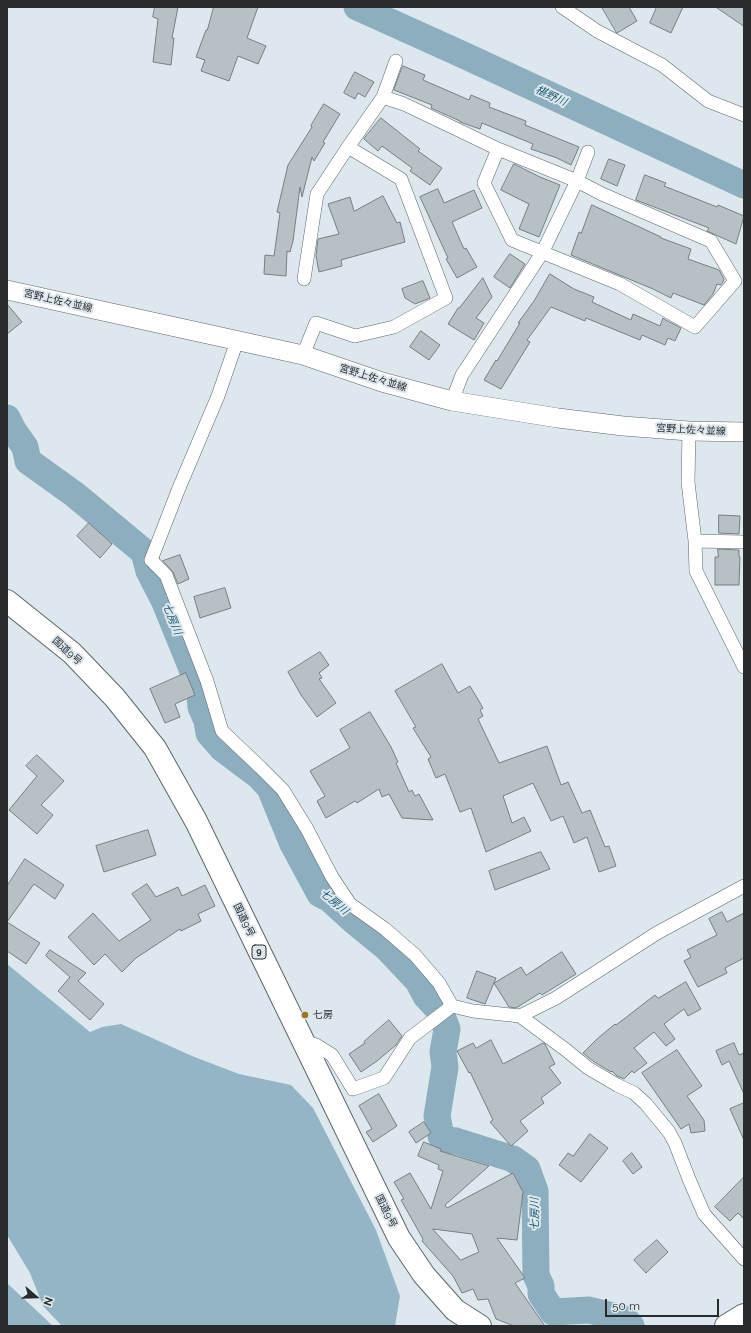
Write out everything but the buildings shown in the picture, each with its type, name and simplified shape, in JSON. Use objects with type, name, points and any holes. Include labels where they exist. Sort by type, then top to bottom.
[{"type":"highway","name":"国道9号","points":[[7,601],[72,653],[115,698],[155,748],[196,822],[399,1238],[424,1275],[455,1310],[480,1326]]},
{"type":"highway","points":[[726,1326],[744,1315]]},
{"type":"main road","name":"宮野上佐々並線","points":[[7,290],[303,355],[382,382],[452,401],[558,418],[623,426],[689,431],[744,432]]},
{"type":"street","points":[[562,7],[597,31],[662,66],[708,101],[744,114]]},
{"type":"street","points":[[304,279],[317,194],[383,97],[396,61]]},
{"type":"street","points":[[383,97],[404,104],[498,149],[577,181],[602,194],[711,241],[735,281],[695,327],[620,284],[512,240],[484,183],[498,149]]},
{"type":"street","points":[[303,355],[316,323],[355,336],[394,327],[446,298],[401,179],[348,147]]},
{"type":"street","points":[[452,401],[462,375],[542,253],[577,181],[588,152]]},
{"type":"street","points":[[237,341],[218,396],[179,488],[151,560],[166,575],[206,681],[222,731],[260,766],[283,790],[307,829],[332,877],[350,904],[385,929],[415,955],[439,983],[452,1006],[473,1011],[520,1016],[588,1068],[634,1093],[646,1104],[669,1132],[675,1143],[704,1214],[744,1259]]},
{"type":"street","points":[[689,431],[688,482],[696,571],[744,667]]},
{"type":"street","points":[[694,541],[744,542]]},
{"type":"street","points":[[520,1016],[556,998],[657,933],[744,886]]},
{"type":"street","points":[[302,1041],[316,1045],[332,1055],[353,1090],[384,1078],[410,1038],[452,1006]]},
{"type":"shaded area","points":[[7,964],[90,1032],[102,1027],[121,1024],[192,1056],[239,1074],[291,1085],[313,1108],[376,1230],[400,1296],[395,1326],[62,1326],[43,1306],[30,1273],[7,1235]]},
{"type":"shaded area","points":[[7,1283],[53,1326],[7,1326]]},
{"type":"waterway","name":"椹野川","points":[[357,7],[744,185]]},
{"type":"waterway","name":"七房川","points":[[7,418],[13,430],[25,447],[28,461],[74,494],[144,552],[149,571],[164,600],[199,686],[201,707],[207,721],[209,733],[223,749],[259,776],[270,788],[292,842],[320,894],[330,899],[387,948],[418,981],[426,996],[440,1011],[447,1029],[443,1052],[445,1067],[437,1116],[441,1136],[447,1140],[456,1141],[513,1159],[527,1169],[535,1191],[536,1275],[541,1286],[541,1294],[553,1312],[589,1310],[625,1319],[631,1326]]},
{"type":"place","name":"七房","points":[[305,1015]]}]
